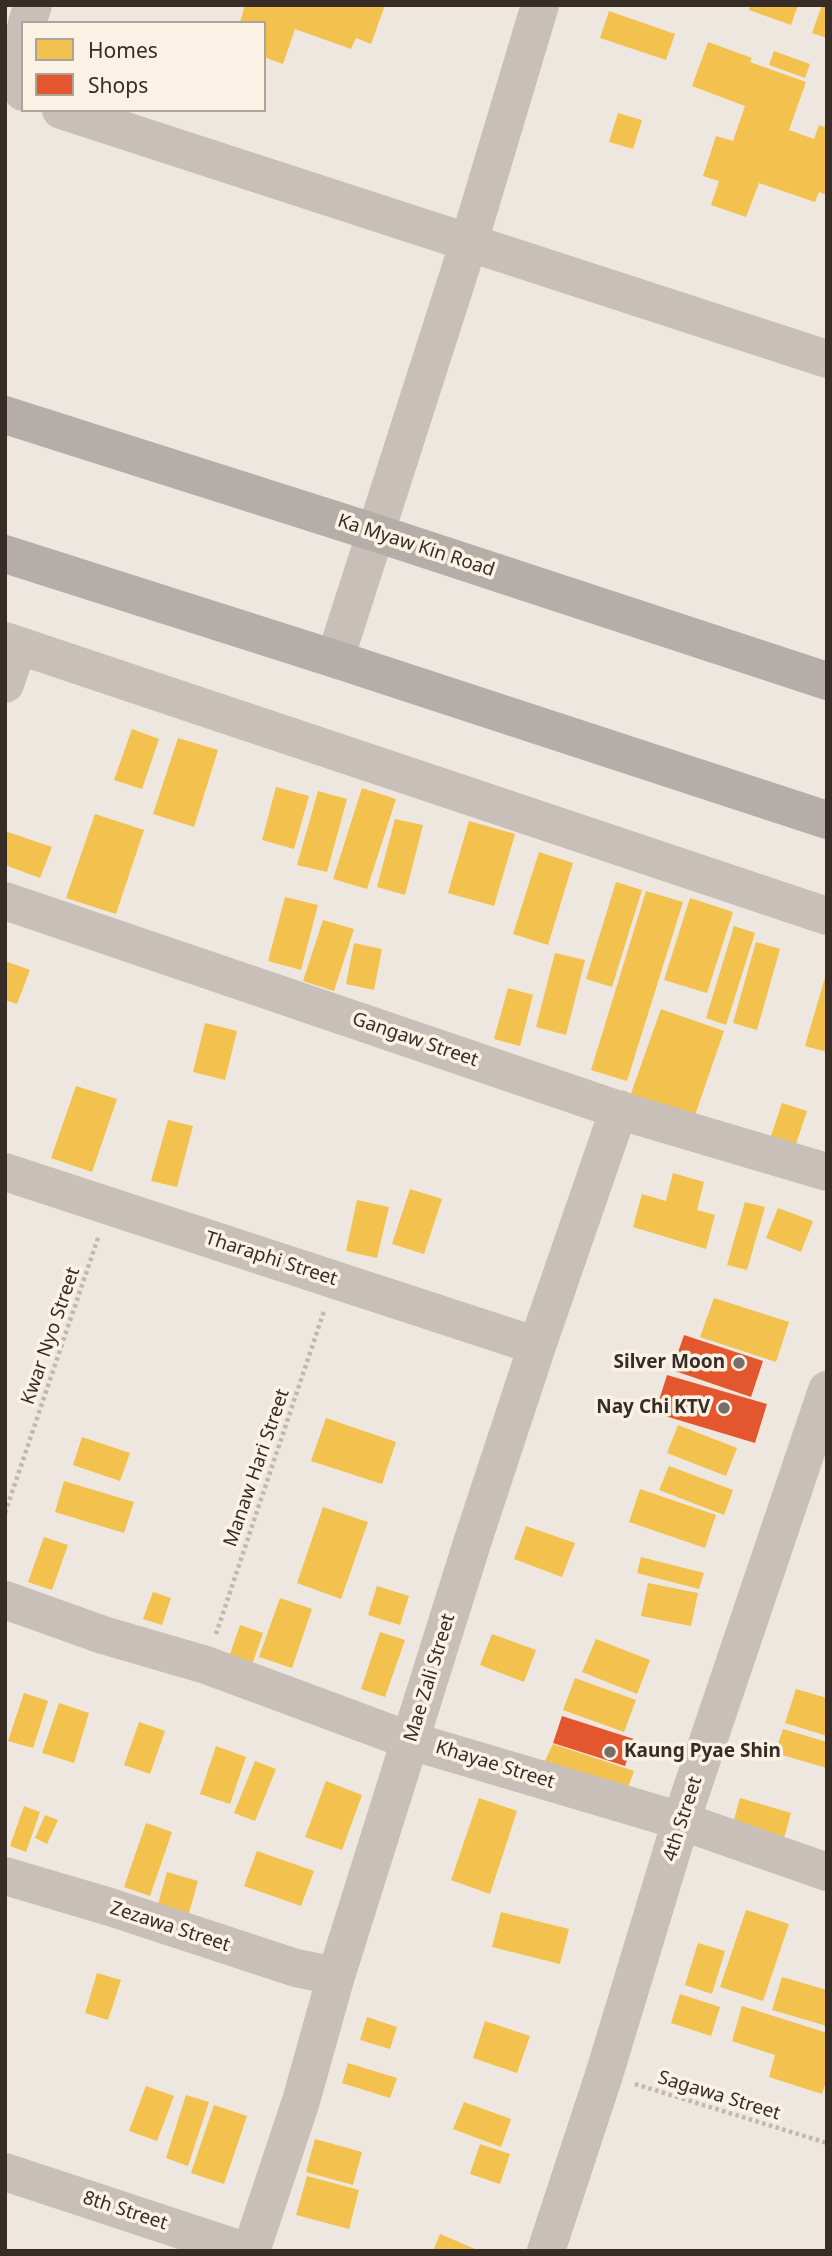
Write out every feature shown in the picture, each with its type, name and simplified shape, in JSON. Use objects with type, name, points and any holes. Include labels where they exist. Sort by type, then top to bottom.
[{"type":"main road","name":"Ka Myaw Kin Road","points":[[5,415],[827,681]]},
{"type":"main road","points":[[5,554],[827,820]]},
{"type":"street","points":[[335,659],[468,242],[540,5]]},
{"type":"street","points":[[21,40],[18,48],[21,74]]},
{"type":"street","points":[[67,112],[827,359]]},
{"type":"street","points":[[5,684],[12,644],[827,916]]},
{"type":"street","name":"Gangaw Street","points":[[5,901],[619,1109],[827,1172]]},
{"type":"street","name":"Mae Zali Street","points":[[251,2251],[301,2101],[336,1976],[473,1540],[619,1109]]},
{"type":"street","name":"Tharaphi Street","points":[[5,1172],[537,1346]]},
{"type":"street","name":"4th Street","points":[[546,2251],[604,2075],[681,1821],[819,1443],[827,1390]]},
{"type":"street","name":"Khayae Street","points":[[5,1600],[103,1635],[206,1665],[411,1741],[681,1821],[827,1872]]},
{"type":"street","name":"Zezawa Street","points":[[5,1876],[296,1968],[336,1976]]},
{"type":"street","name":"8th Street","points":[[5,2172],[245,2251]]},
{"type":"path","name":"Kwar Nyo Street","points":[[5,1513],[109,1207]]},
{"type":"path","name":"Manaw Hari Street","points":[[206,1665],[335,1280]]},
{"type":"path","name":"Sagawa Street","points":[[604,2075],[827,2143]]},
{"type":"building: Homes","points":[[245,5],[385,5],[371,44],[356,38],[351,49],[295,29],[283,64],[266,58],[266,21],[240,21]]},
{"type":"building: Homes","points":[[750,5],[798,5],[791,25],[749,10]]},
{"type":"building: Homes","points":[[822,5],[827,5],[827,38],[812,33]]},
{"type":"building: Homes","points":[[609,11],[675,34],[666,60],[600,38]]},
{"type":"building: Homes","points":[[708,42],[752,58],[750,62],[806,82],[789,130],[814,139],[819,125],[827,128],[827,195],[819,192],[815,202],[759,183],[746,217],[711,205],[719,181],[703,176],[716,136],[733,141],[745,106],[692,86]]},
{"type":"building: Homes","points":[[774,51],[810,64],[805,78],[769,65]]},
{"type":"building: Homes","points":[[618,113],[642,120],[633,149],[609,142]]},
{"type":"building: Homes","points":[[132,729],[159,739],[142,789],[114,780]]},
{"type":"building: Homes","points":[[178,738],[218,750],[194,827],[153,814]]},
{"type":"building: Homes","points":[[276,787],[309,796],[294,849],[262,840]]},
{"type":"building: Homes","points":[[362,788],[396,799],[367,889],[333,879]]},
{"type":"building: Homes","points":[[318,791],[347,799],[327,872],[297,865]]},
{"type":"building: Homes","points":[[95,814],[144,830],[116,914],[66,898]]},
{"type":"building: Homes","points":[[395,819],[423,825],[405,895],[377,887]]},
{"type":"building: Homes","points":[[469,821],[515,834],[494,906],[448,893]]},
{"type":"building: Homes","points":[[5,831],[52,847],[40,878],[5,865]]},
{"type":"building: Homes","points":[[539,852],[573,863],[548,945],[513,934]]},
{"type":"building: Homes","points":[[616,882],[642,890],[612,987],[586,979]]},
{"type":"building: Homes","points":[[646,891],[683,902],[627,1081],[591,1070]]},
{"type":"building: Homes","points":[[285,897],[318,905],[301,970],[268,961]]},
{"type":"building: Homes","points":[[690,898],[733,912],[707,993],[664,980]]},
{"type":"building: Homes","points":[[323,920],[354,929],[334,991],[303,981]]},
{"type":"building: Homes","points":[[734,926],[755,933],[726,1025],[706,1018]]},
{"type":"building: Homes","points":[[756,942],[780,949],[757,1030],[733,1023]]},
{"type":"building: Homes","points":[[354,943],[382,949],[374,990],[346,984]]},
{"type":"building: Homes","points":[[555,953],[585,960],[566,1035],[536,1027]]},
{"type":"building: Homes","points":[[5,961],[30,970],[17,1004],[5,1000]]},
{"type":"building: Homes","points":[[827,974],[827,1052],[805,1046]]},
{"type":"building: Homes","points":[[508,988],[533,995],[520,1046],[494,1039]]},
{"type":"building: Homes","points":[[661,1009],[724,1031],[693,1121],[629,1099]]},
{"type":"building: Homes","points":[[205,1023],[237,1031],[225,1080],[193,1072]]},
{"type":"building: Homes","points":[[76,1086],[117,1099],[92,1172],[51,1158]]},
{"type":"building: Homes","points":[[782,1103],[807,1111],[794,1150],[769,1142]]},
{"type":"building: Homes","points":[[168,1120],[193,1126],[177,1187],[151,1181]]},
{"type":"building: Homes","points":[[673,1173],[704,1182],[697,1210],[715,1215],[706,1249],[633,1227],[642,1194],[666,1201]]},
{"type":"building: Homes","points":[[410,1189],[442,1199],[424,1254],[392,1244]]},
{"type":"building: Homes","points":[[357,1200],[389,1207],[377,1258],[346,1251]]},
{"type":"building: Homes","points":[[745,1202],[765,1207],[747,1270],[727,1265]]},
{"type":"building: Homes","points":[[778,1208],[813,1221],[801,1252],[766,1238]]},
{"type":"building: Homes","points":[[714,1298],[789,1322],[776,1362],[700,1337]]},
{"type":"building: Homes","points":[[326,1418],[396,1442],[382,1484],[311,1461]]},
{"type":"building: Homes","points":[[678,1425],[737,1448],[726,1476],[667,1453]]},
{"type":"building: Homes","points":[[82,1437],[130,1453],[120,1481],[73,1465]]},
{"type":"building: Homes","points":[[669,1466],[733,1490],[724,1515],[659,1490]]},
{"type":"building: Homes","points":[[64,1481],[134,1502],[124,1533],[55,1512]]},
{"type":"building: Homes","points":[[640,1489],[716,1515],[705,1548],[629,1522]]},
{"type":"building: Homes","points":[[323,1507],[368,1522],[341,1599],[297,1583]]},
{"type":"building: Homes","points":[[526,1526],[575,1543],[562,1577],[514,1559]]},
{"type":"building: Homes","points":[[44,1537],[68,1545],[52,1590],[28,1582]]},
{"type":"building: Homes","points":[[641,1557],[704,1573],[699,1589],[637,1573]]},
{"type":"building: Homes","points":[[648,1583],[698,1593],[691,1626],[641,1616]]},
{"type":"building: Homes","points":[[377,1586],[409,1596],[400,1625],[368,1615]]},
{"type":"building: Homes","points":[[153,1592],[171,1598],[162,1625],[143,1619]]},
{"type":"building: Homes","points":[[280,1598],[312,1609],[292,1668],[259,1657]]},
{"type":"building: Homes","points":[[240,1625],[263,1633],[248,1677],[225,1669]]},
{"type":"building: Homes","points":[[380,1632],[405,1640],[385,1697],[361,1689]]},
{"type":"building: Homes","points":[[492,1634],[536,1650],[524,1682],[480,1665]]},
{"type":"building: Homes","points":[[596,1639],[650,1660],[637,1694],[582,1672]]},
{"type":"building: Homes","points":[[575,1678],[636,1700],[624,1732],[563,1710]]},
{"type":"building: Homes","points":[[796,1689],[827,1698],[827,1736],[785,1723]]},
{"type":"building: Homes","points":[[24,1693],[48,1701],[33,1748],[8,1741]]},
{"type":"building: Homes","points":[[59,1703],[89,1713],[74,1763],[42,1753]]},
{"type":"building: Homes","points":[[139,1722],[165,1731],[150,1774],[124,1765]]},
{"type":"building: Homes","points":[[783,1729],[827,1742],[827,1768],[775,1753]]},
{"type":"building: Homes","points":[[553,1744],[634,1771],[623,1801],[540,1771]]},
{"type":"building: Homes","points":[[216,1746],[246,1757],[230,1804],[200,1794]]},
{"type":"building: Homes","points":[[255,1761],[276,1769],[255,1821],[234,1813]]},
{"type":"building: Homes","points":[[326,1781],[362,1795],[342,1850],[305,1837]]},
{"type":"building: Homes","points":[[479,1798],[517,1811],[490,1894],[451,1880]]},
{"type":"building: Homes","points":[[740,1798],[791,1813],[784,1838],[733,1823]]},
{"type":"building: Homes","points":[[24,1806],[40,1812],[26,1852],[10,1846]]},
{"type":"building: Homes","points":[[45,1815],[58,1820],[47,1844],[35,1838]]},
{"type":"building: Homes","points":[[146,1823],[172,1832],[150,1896],[124,1887]]},
{"type":"building: Homes","points":[[257,1851],[314,1871],[301,1906],[244,1886]]},
{"type":"building: Homes","points":[[167,1872],[198,1881],[187,1920],[156,1911]]},
{"type":"building: Homes","points":[[746,1910],[789,1924],[763,2001],[720,1987]]},
{"type":"building: Homes","points":[[501,1912],[569,1929],[560,1964],[492,1947]]},
{"type":"building: Homes","points":[[698,1943],[725,1951],[712,1994],[685,1985]]},
{"type":"building: Homes","points":[[97,1973],[121,1980],[108,2020],[85,2013]]},
{"type":"building: Homes","points":[[782,1977],[827,1990],[827,2026],[772,2010]]},
{"type":"building: Homes","points":[[680,1994],[720,2007],[711,2036],[671,2023]]},
{"type":"building: Homes","points":[[742,2006],[827,2033],[827,2079],[822,2094],[769,2077],[775,2055],[732,2041]]},
{"type":"building: Homes","points":[[367,2017],[397,2027],[390,2049],[360,2040]]},
{"type":"building: Homes","points":[[485,2021],[530,2036],[517,2073],[473,2058]]},
{"type":"building: Homes","points":[[348,2063],[397,2078],[390,2098],[342,2083]]},
{"type":"building: Homes","points":[[146,2086],[174,2096],[157,2141],[129,2131]]},
{"type":"building: Homes","points":[[186,2095],[209,2102],[188,2166],[166,2158]]},
{"type":"building: Homes","points":[[464,2102],[511,2119],[501,2147],[453,2129]]},
{"type":"building: Homes","points":[[214,2105],[247,2116],[224,2184],[191,2173]]},
{"type":"building: Homes","points":[[315,2139],[362,2152],[353,2185],[306,2172]]},
{"type":"building: Homes","points":[[480,2144],[510,2154],[500,2184],[470,2174]]},
{"type":"building: Homes","points":[[307,2176],[359,2190],[349,2229],[296,2215]]},
{"type":"building: Homes","points":[[440,2234],[480,2251],[433,2251]]},
{"type":"building: Shops","points":[[684,1335],[763,1361],[751,1397],[672,1370]]},
{"type":"building: Shops","points":[[667,1375],[767,1404],[755,1443],[655,1413]]},
{"type":"building: Shops","points":[[562,1716],[634,1739],[625,1766],[553,1743]]},
{"type":"place","name":"Silver Moon","points":[[739,1363]]},
{"type":"place","name":"Nay Chi KTV","points":[[724,1408]]},
{"type":"place","name":"Kaung Pyae Shin","points":[[610,1752]]}]
